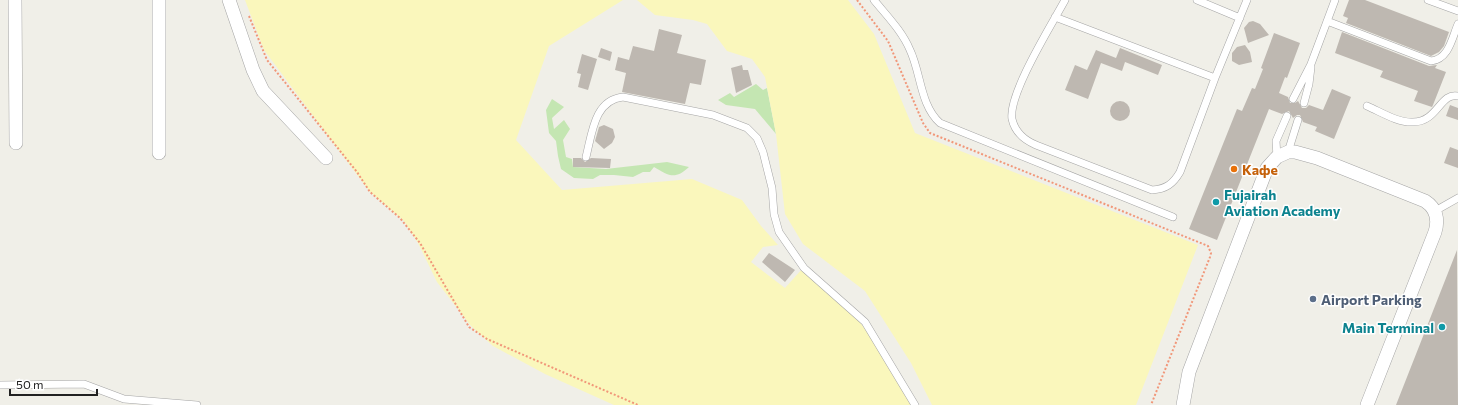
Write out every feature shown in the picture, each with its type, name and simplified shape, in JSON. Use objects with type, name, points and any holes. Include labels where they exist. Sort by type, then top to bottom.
[{"type":"street","points":[[15,0],[16,142]]},
{"type":"street","points":[[159,0],[159,154]]},
{"type":"street","points":[[229,0],[253,70],[263,91],[326,158]]},
{"type":"street","points":[[1183,405],[1189,372],[1267,168],[1282,154],[1295,152],[1317,158],[1424,201],[1435,211],[1437,225],[1435,232],[1367,405]]},
{"type":"lane","points":[[874,0],[897,29],[910,49],[918,70],[928,107],[940,123],[1173,217]]},
{"type":"lane","points":[[1065,0],[1034,55],[1015,101],[1012,110],[1015,128],[1027,142],[1143,188],[1152,190],[1161,190],[1176,180],[1247,0]]},
{"type":"lane","points":[[1197,0],[1240,18]]},
{"type":"lane","points":[[1293,99],[1311,64],[1335,0]]},
{"type":"lane","points":[[1428,0],[1458,11]]},
{"type":"lane","points":[[1055,17],[1215,78]]},
{"type":"lane","points":[[1327,21],[1431,61],[1438,60],[1443,57],[1458,24]]},
{"type":"lane","points":[[1304,103],[1309,84],[1311,64]]},
{"type":"lane","points":[[1367,106],[1401,120],[1415,122],[1422,121],[1434,114],[1446,97],[1453,95],[1458,96]]},
{"type":"lane","points":[[586,157],[595,123],[604,105],[614,98],[623,97],[713,115],[747,128],[757,138],[763,152],[772,188],[774,214],[779,232],[804,268],[865,322],[915,405]]},
{"type":"lane","points":[[1282,154],[1276,142],[1287,116]]},
{"type":"lane","points":[[1282,154],[1298,120]]},
{"type":"lane","points":[[1435,211],[1458,198]]},
{"type":"lane","points":[[0,385],[84,384],[124,399],[197,405]]},
{"type":"path","points":[[857,0],[888,41],[923,123],[930,133],[1205,244],[1210,249],[1210,257],[1151,405]]},
{"type":"path","points":[[248,14],[268,60],[357,172],[370,192],[400,218],[420,243],[469,327],[487,339],[638,405]]},
{"type":"green space","points":[[756,84],[763,90],[767,88],[776,134],[755,109],[726,105],[718,100],[730,93],[734,97]]},
{"type":"green space","points":[[552,99],[564,107],[552,118],[554,129],[564,120],[570,129],[563,140],[566,157],[572,159],[573,167],[606,169],[667,162],[689,167],[680,174],[676,175],[664,173],[654,167],[650,172],[643,172],[633,177],[600,175],[593,179],[574,178],[561,169],[556,141],[549,133],[546,110]]},
{"type":"sand","points":[[245,0],[623,0],[549,46],[516,140],[562,190],[692,179],[742,200],[761,226],[778,245],[763,247],[751,262],[785,288],[803,268],[848,306],[893,367],[913,405],[614,405],[545,374],[493,346],[471,326],[437,282],[418,243],[404,221],[370,192],[264,50]]},
{"type":"sand","points":[[637,0],[848,0],[874,34],[915,133],[1198,245],[1136,405],[932,405],[911,363],[865,291],[803,244],[785,214],[776,134],[765,77],[752,59],[727,51],[707,24],[693,20],[655,15]]},
{"type":"building","points":[[1349,0],[1365,0],[1449,32],[1444,46],[1439,52],[1431,56],[1346,23],[1348,18],[1343,16]]},
{"type":"building","points":[[1253,21],[1260,24],[1269,35],[1248,43],[1244,28],[1249,22]]},
{"type":"building","points":[[659,29],[682,35],[677,53],[706,60],[701,85],[690,83],[685,104],[622,92],[626,73],[615,70],[618,57],[629,60],[633,46],[654,51]]},
{"type":"building","points":[[1342,32],[1429,66],[1437,65],[1435,68],[1446,72],[1432,107],[1414,101],[1418,91],[1380,77],[1383,71],[1335,53]]},
{"type":"building","points":[[1274,33],[1300,43],[1287,78],[1285,77],[1279,93],[1288,97],[1290,103],[1295,103],[1298,101],[1302,108],[1306,108],[1309,105],[1323,110],[1332,89],[1351,97],[1334,139],[1315,131],[1317,127],[1303,122],[1300,115],[1293,118],[1289,111],[1282,114],[1269,109],[1217,240],[1189,229],[1237,109],[1242,111],[1252,88],[1255,89]]},
{"type":"building","points":[[1245,45],[1250,52],[1252,62],[1239,65],[1232,61],[1232,53],[1237,47]]},
{"type":"building","points":[[601,48],[612,52],[610,61],[598,57]]},
{"type":"building","points":[[1120,48],[1162,65],[1158,75],[1125,62],[1122,71],[1101,63],[1088,99],[1065,90],[1075,65],[1087,70],[1096,50],[1116,58]]},
{"type":"building","points":[[582,54],[597,59],[588,90],[578,87],[581,74],[577,73]]},
{"type":"building","points":[[742,65],[743,70],[748,70],[752,85],[736,93],[731,68]]},
{"type":"building","points":[[1120,101],[1127,104],[1130,111],[1127,118],[1120,121],[1113,118],[1110,111],[1113,104]]},
{"type":"building","points":[[1450,105],[1458,108],[1458,120],[1446,116]]},
{"type":"building","points":[[604,125],[613,129],[615,137],[612,143],[604,149],[595,141],[599,127]]},
{"type":"building","points":[[1450,147],[1458,150],[1458,168],[1444,163]]},
{"type":"building","points":[[573,158],[581,158],[585,162],[591,158],[611,159],[610,168],[573,167]]},
{"type":"building","name":"Main Terminal","points":[[1457,250],[1458,405],[1396,405]]},
{"type":"building","points":[[769,253],[795,270],[785,282],[762,262]]},
{"type":"place","name":"Кафе","points":[[1234,169]]},
{"type":"place","name":"Fujairah Aviation Academy","points":[[1216,202]]},
{"type":"place","name":"Airport Parking","points":[[1313,299]]},
{"type":"place","name":"Main Terminal","points":[[1442,327]]}]
